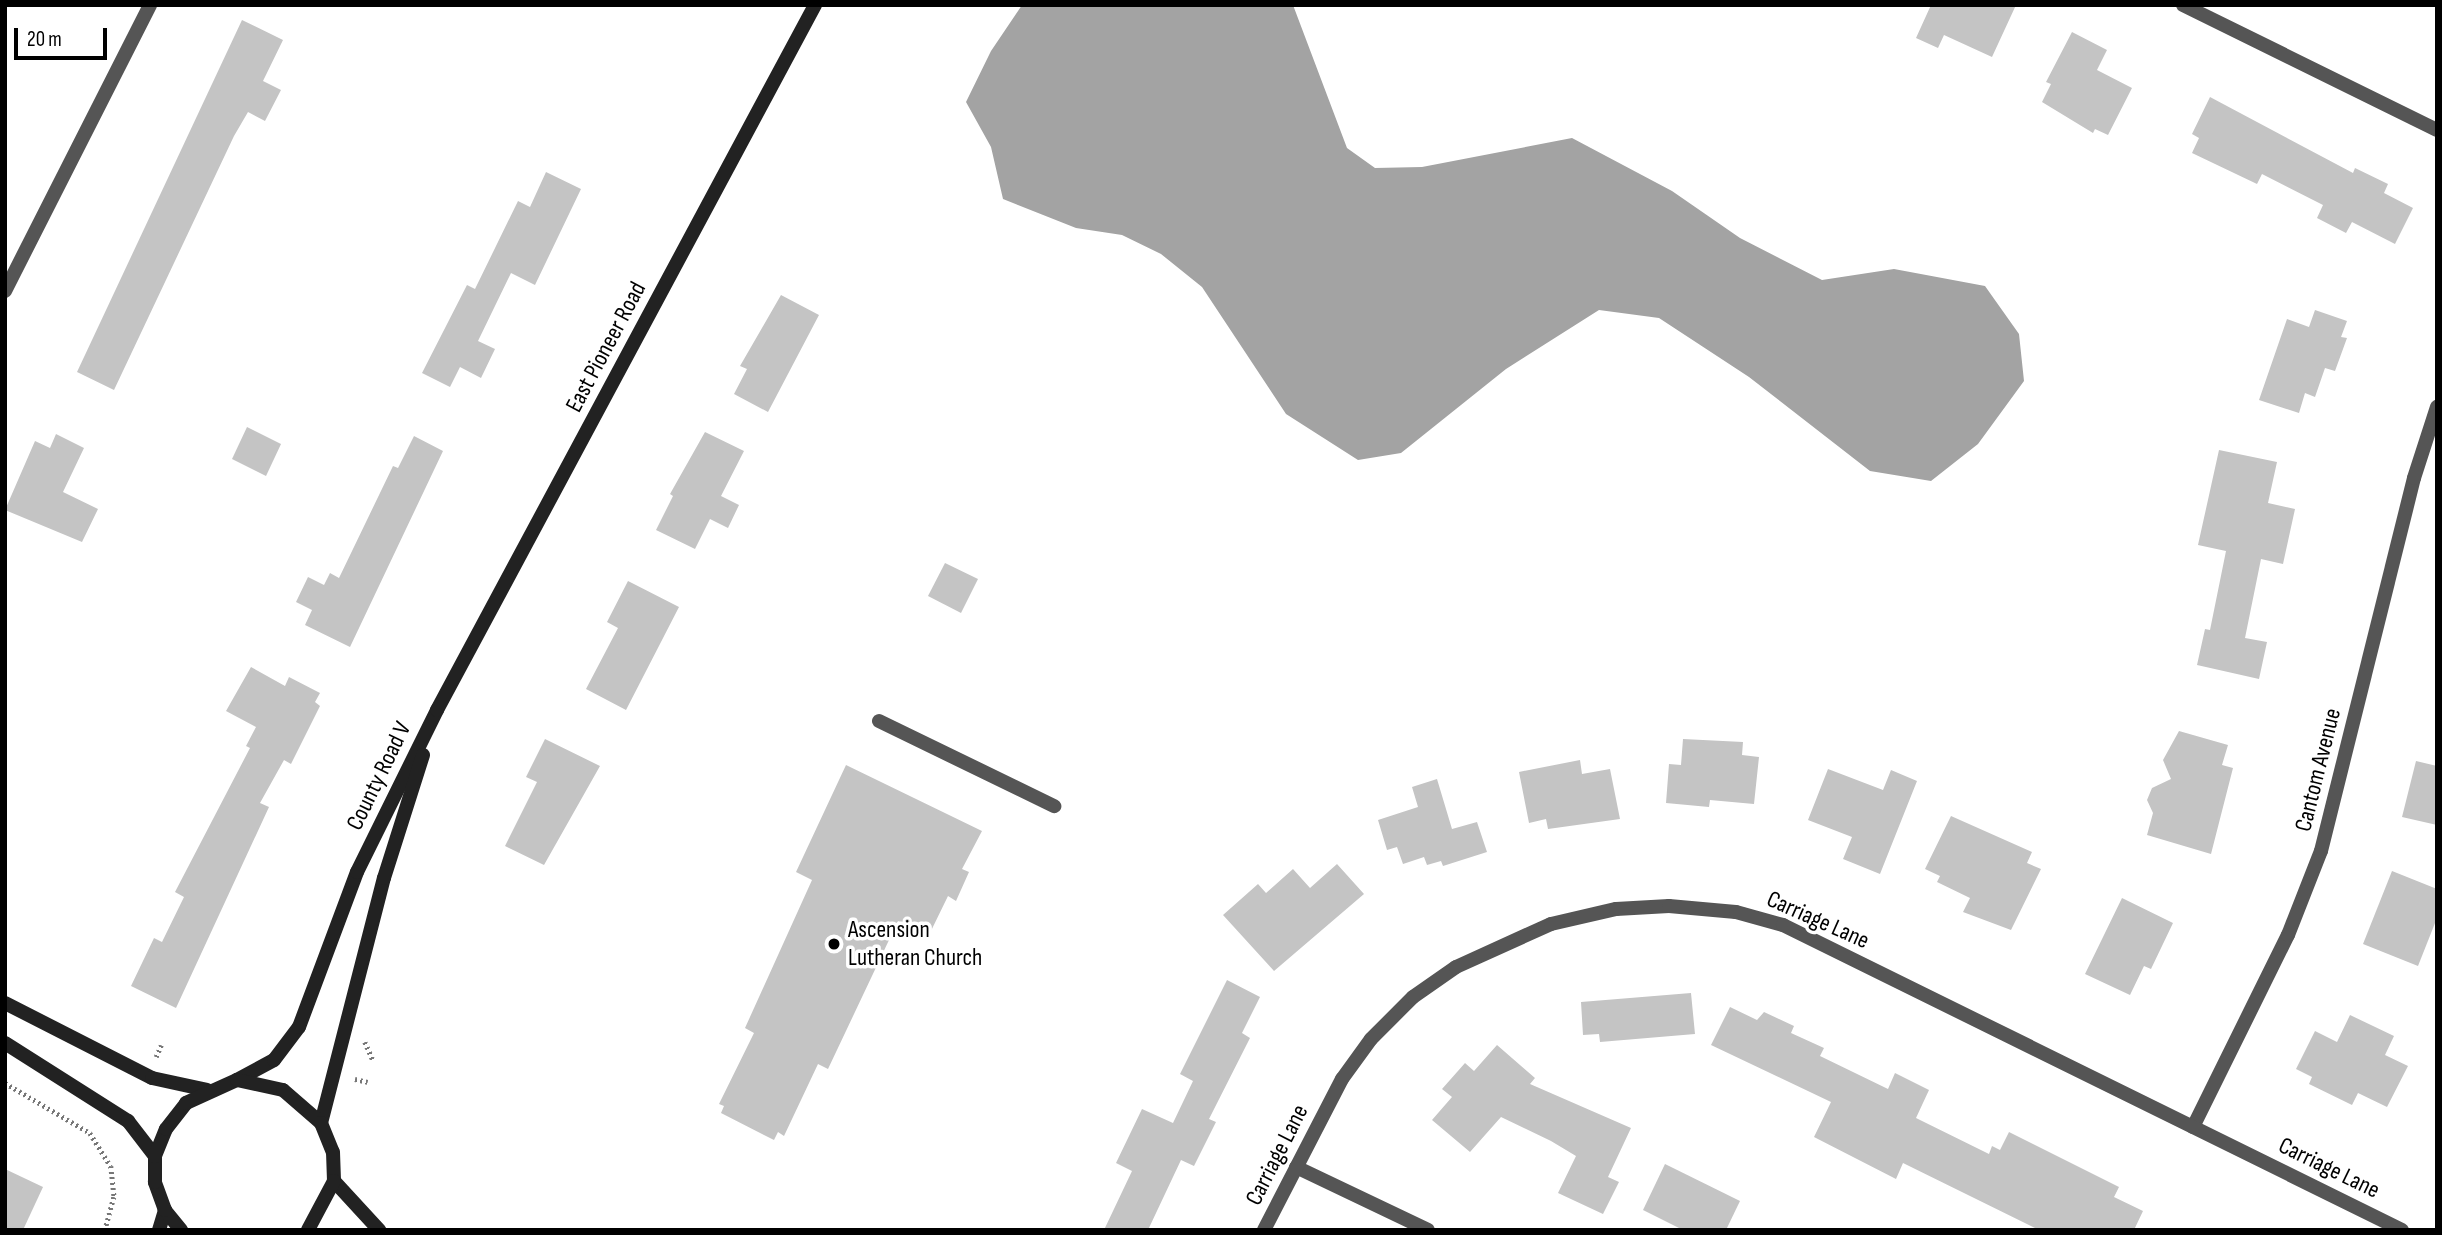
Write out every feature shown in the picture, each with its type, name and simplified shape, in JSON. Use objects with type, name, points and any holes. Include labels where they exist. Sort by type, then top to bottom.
[{"type":"main road","name":"East Pioneer Road","points":[[437,710],[815,5]]},
{"type":"main road","name":"County Road V","points":[[207,1090],[237,1080],[274,1060],[299,1027],[358,872],[437,710]]},
{"type":"main road","name":"County Road V","points":[[321,1124],[384,878],[437,710]]},
{"type":"main road","points":[[5,1003],[152,1078],[207,1090]]},
{"type":"main road","points":[[5,1042],[128,1121],[155,1156]]},
{"type":"main road","points":[[237,1080],[282,1090],[321,1124],[333,1152],[334,1181],[308,1230]]},
{"type":"main road","points":[[181,1230],[165,1210],[155,1182],[155,1156],[166,1129],[186,1103],[207,1090]]},
{"type":"main road","points":[[334,1181],[379,1230]]},
{"type":"main road","points":[[159,1230],[165,1210]]},
{"type":"street","points":[[5,291],[150,5]]},
{"type":"street","points":[[2183,5],[2437,130]]},
{"type":"street","name":"Cantom Avenue","points":[[2193,1127],[2288,936],[2321,851],[2414,478],[2437,407]]},
{"type":"street","points":[[880,722],[1054,806]]},
{"type":"street","name":"Carriage Lane","points":[[1264,1230],[1342,1079],[1371,1039],[1413,997],[1456,967],[1513,938],[1590,914],[1643,906],[1709,908],[1783,925],[2402,1230]]},
{"type":"street","points":[[1296,1167],[1428,1230]]},
{"type":"path","points":[[5,1083],[90,1133],[110,1166],[114,1197],[105,1230]]},
{"type":"shaded area","points":[[1022,5],[1293,5],[1347,148],[1375,168],[1422,167],[1572,138],[1672,191],[1740,238],[1822,280],[1894,269],[1985,286],[2019,334],[2024,381],[1978,444],[1931,481],[1870,471],[1749,377],[1659,318],[1599,310],[1506,369],[1401,453],[1358,460],[1286,414],[1202,287],[1161,254],[1122,235],[1076,228],[1003,199],[991,147],[966,102],[991,51]]},
{"type":"building","points":[[1931,5],[2016,5],[1992,57],[1944,35],[1938,48],[1916,38]]},
{"type":"building","points":[[242,20],[283,40],[263,81],[281,90],[265,121],[248,112],[234,136],[114,390],[77,372]]},
{"type":"building","points":[[2072,32],[2107,50],[2097,70],[2132,88],[2108,135],[2095,129],[2093,133],[2042,102],[2051,84],[2046,82]]},
{"type":"building","points":[[2210,97],[2353,173],[2355,168],[2388,184],[2384,193],[2413,208],[2395,244],[2352,222],[2346,233],[2317,218],[2323,205],[2262,174],[2257,184],[2192,153],[2199,138],[2192,134]]},
{"type":"building","points":[[546,172],[581,189],[535,285],[511,273],[478,341],[495,349],[481,378],[460,367],[450,387],[422,373],[467,285],[475,289],[518,201],[530,207]]},
{"type":"building","points":[[781,295],[819,315],[768,412],[734,394],[747,369],[740,366]]},
{"type":"building","points":[[2315,310],[2347,321],[2341,337],[2347,338],[2335,371],[2325,368],[2315,397],[2305,393],[2299,413],[2259,400],[2287,319],[2309,327]]},
{"type":"building","points":[[247,427],[281,444],[266,476],[232,459]]},
{"type":"building","points":[[705,432],[744,451],[721,496],[739,505],[728,528],[710,519],[695,549],[656,530],[673,496],[670,494]]},
{"type":"building","points":[[56,434],[84,448],[63,492],[98,509],[82,542],[5,510],[35,441],[50,448]]},
{"type":"building","points":[[414,436],[443,451],[350,647],[305,625],[312,610],[296,602],[308,577],[324,585],[330,573],[339,578],[393,466],[398,468]]},
{"type":"building","points":[[2219,450],[2277,462],[2268,503],[2295,509],[2283,564],[2261,559],[2245,638],[2267,642],[2259,679],[2197,665],[2205,629],[2210,630],[2226,551],[2198,545]]},
{"type":"building","points":[[945,563],[978,579],[961,613],[928,596]]},
{"type":"building","points":[[628,581],[679,607],[626,710],[586,689],[618,628],[607,622]]},
{"type":"building","points":[[251,667],[285,686],[289,677],[320,693],[315,702],[320,706],[291,764],[284,760],[260,803],[269,807],[176,1008],[131,986],[154,938],[162,942],[184,897],[175,892],[250,748],[246,746],[256,727],[226,711]]},
{"type":"building","points":[[2179,731],[2228,745],[2222,765],[2233,768],[2211,854],[2147,835],[2153,813],[2147,800],[2152,788],[2171,779],[2163,760]]},
{"type":"building","points":[[545,739],[600,766],[544,865],[505,846],[537,782],[526,777]]},
{"type":"building","points":[[1683,739],[1743,742],[1742,755],[1759,757],[1754,804],[1710,800],[1709,807],[1666,803],[1669,764],[1681,765]]},
{"type":"building","points":[[1580,760],[1582,774],[1610,769],[1620,819],[1548,829],[1546,819],[1529,823],[1519,772]]},
{"type":"building","points":[[2416,761],[2437,766],[2437,825],[2402,817]]},
{"type":"building","name":"Ascension Lutheran Church","points":[[846,765],[982,831],[962,869],[969,872],[956,901],[948,896],[929,935],[898,921],[828,1069],[818,1064],[784,1136],[778,1132],[774,1140],[721,1113],[724,1106],[719,1104],[754,1033],[745,1028],[812,880],[796,872]]},
{"type":"building","points":[[1828,769],[1883,790],[1891,770],[1917,781],[1880,874],[1843,859],[1852,837],[1808,820]]},
{"type":"building","points":[[1437,779],[1452,829],[1477,822],[1487,852],[1443,866],[1441,861],[1427,865],[1424,857],[1403,864],[1397,847],[1387,850],[1378,820],[1418,807],[1412,787]]},
{"type":"building","points":[[1951,816],[2032,852],[2027,863],[2041,869],[2011,930],[1963,912],[1970,898],[1937,882],[1940,876],[1925,869]]},
{"type":"building","points":[[1337,864],[1364,894],[1274,971],[1223,915],[1258,884],[1266,893],[1293,869],[1310,888]]},
{"type":"building","points":[[2392,871],[2437,889],[2437,918],[2418,966],[2363,944]]},
{"type":"building","points":[[2122,898],[2173,923],[2151,969],[2144,966],[2130,995],[2085,974]]},
{"type":"building","points":[[1227,980],[1260,997],[1242,1033],[1250,1038],[1209,1119],[1216,1122],[1194,1166],[1181,1160],[1148,1230],[1104,1230],[1132,1171],[1116,1163],[1142,1109],[1173,1123],[1193,1081],[1180,1074]]},
{"type":"building","points":[[1691,993],[1695,1034],[1600,1042],[1599,1034],[1583,1035],[1581,1002]]},
{"type":"building","points":[[1730,1007],[1757,1020],[1764,1012],[1794,1026],[1791,1033],[1824,1048],[1820,1056],[1888,1089],[1895,1073],[1929,1090],[1916,1118],[1989,1154],[1992,1146],[2000,1150],[2009,1132],[2119,1187],[2114,1197],[2143,1211],[2134,1230],[2039,1230],[1903,1163],[1896,1179],[1814,1137],[1831,1102],[1711,1045]]},
{"type":"building","points":[[2350,1015],[2394,1036],[2385,1055],[2408,1066],[2387,1107],[2358,1093],[2352,1105],[2309,1084],[2312,1077],[2296,1069],[2315,1031],[2337,1042]]},
{"type":"building","points":[[1497,1045],[1535,1078],[1530,1084],[1631,1128],[1608,1177],[1619,1182],[1603,1214],[1558,1193],[1576,1156],[1551,1141],[1501,1117],[1470,1152],[1432,1120],[1452,1097],[1442,1089],[1465,1063],[1474,1071]]},
{"type":"building","points":[[1665,1164],[1740,1201],[1726,1230],[1683,1230],[1643,1210]]},
{"type":"building","points":[[5,1169],[43,1187],[23,1230],[5,1230]]},
{"type":"place","name":"Ascension Lutheran Church","points":[[834,944]]}]
